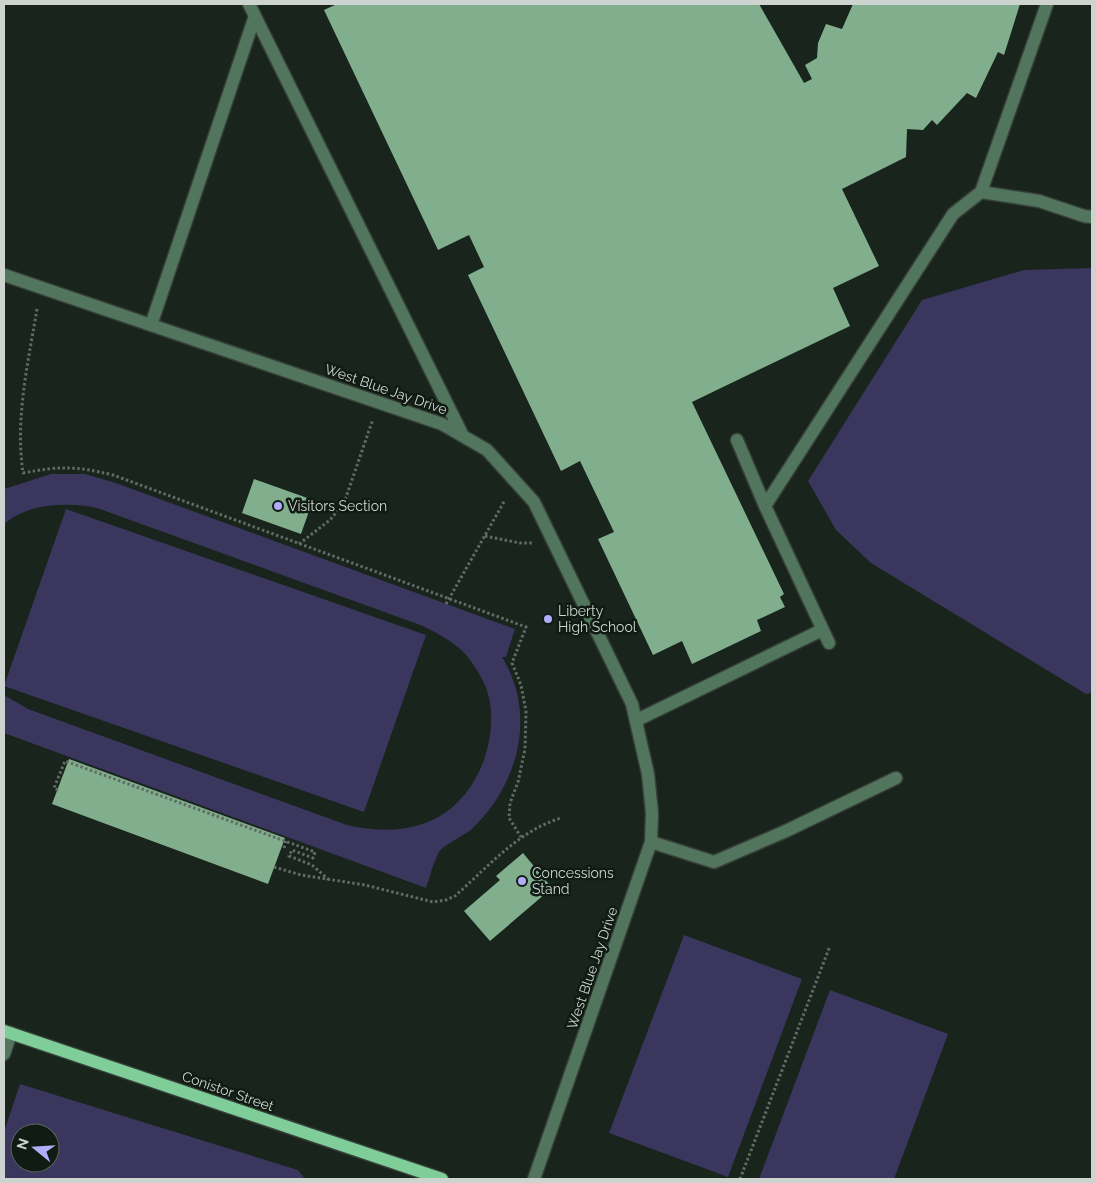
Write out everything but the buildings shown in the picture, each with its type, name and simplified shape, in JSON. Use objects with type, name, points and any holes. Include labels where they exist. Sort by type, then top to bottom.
[{"type":"main road","name":"Conistor Street","points":[[7,1032],[442,1179]]},
{"type":"lane","points":[[249,4],[463,436]]},
{"type":"lane","points":[[765,506],[954,214],[981,192],[1047,4]]},
{"type":"lane","points":[[151,325],[255,16]]},
{"type":"lane","points":[[981,192],[1039,201],[1084,216],[1092,216]]},
{"type":"lane","name":"West Blue Jay Drive","points":[[4,275],[442,424],[487,450],[534,502],[630,700],[637,720],[648,774],[652,813],[651,842],[534,1179]]},
{"type":"lane","points":[[736,440],[829,643]]},
{"type":"lane","points":[[637,720],[822,630]]},
{"type":"lane","points":[[651,842],[714,862],[772,838],[896,778]]},
{"type":"lane","points":[[4,1054],[7,1032]]},
{"type":"path","points":[[37,309],[21,414],[19,446],[23,473],[51,468],[80,467],[113,475],[526,627],[512,663],[521,685],[526,711],[525,749],[518,782],[510,803],[509,818],[521,837]]},
{"type":"path","points":[[299,544],[330,520],[344,503],[373,418]]},
{"type":"path","points":[[446,604],[505,500]]},
{"type":"path","points":[[485,536],[520,543],[543,542]]},
{"type":"path","points":[[58,790],[54,788],[65,761],[315,852],[313,858],[292,850],[289,856],[312,865],[328,879]]},
{"type":"path","points":[[274,867],[301,875],[365,885],[433,902],[446,900],[455,896],[521,837],[541,824],[561,818]]},
{"type":"path","points":[[284,848],[286,842]]},
{"type":"path","points":[[740,1179],[830,946]]},
{"type":"shaded area","points":[[1092,268],[1092,693],[1086,694],[871,563],[836,530],[808,481],[922,300],[1024,270]]},
{"type":"shaded area","points":[[51,474],[85,474],[116,483],[515,629],[506,657],[502,657],[513,679],[519,701],[518,747],[512,769],[502,790],[489,810],[473,828],[441,849],[433,865],[426,888],[4,733],[4,695],[28,709],[347,825],[382,830],[418,826],[429,822],[453,807],[474,782],[487,751],[490,735],[489,697],[478,672],[467,656],[457,647],[423,626],[97,508],[61,505],[36,508],[14,517],[4,524],[4,489]]},
{"type":"shaded area","points":[[66,509],[426,635],[364,812],[4,686]]},
{"type":"shaded area","points":[[684,935],[802,979],[728,1177],[609,1133]]},
{"type":"shaded area","points":[[830,990],[948,1034],[894,1179],[759,1179]]},
{"type":"shaded area","points":[[20,1084],[298,1170],[305,1179],[4,1179],[4,1132]]},
{"type":"place","name":"Visitors Section","points":[[278,506]]},
{"type":"place","name":"Liberty High School","points":[[548,619]]},
{"type":"place","name":"Concessions Stand","points":[[522,881]]}]
